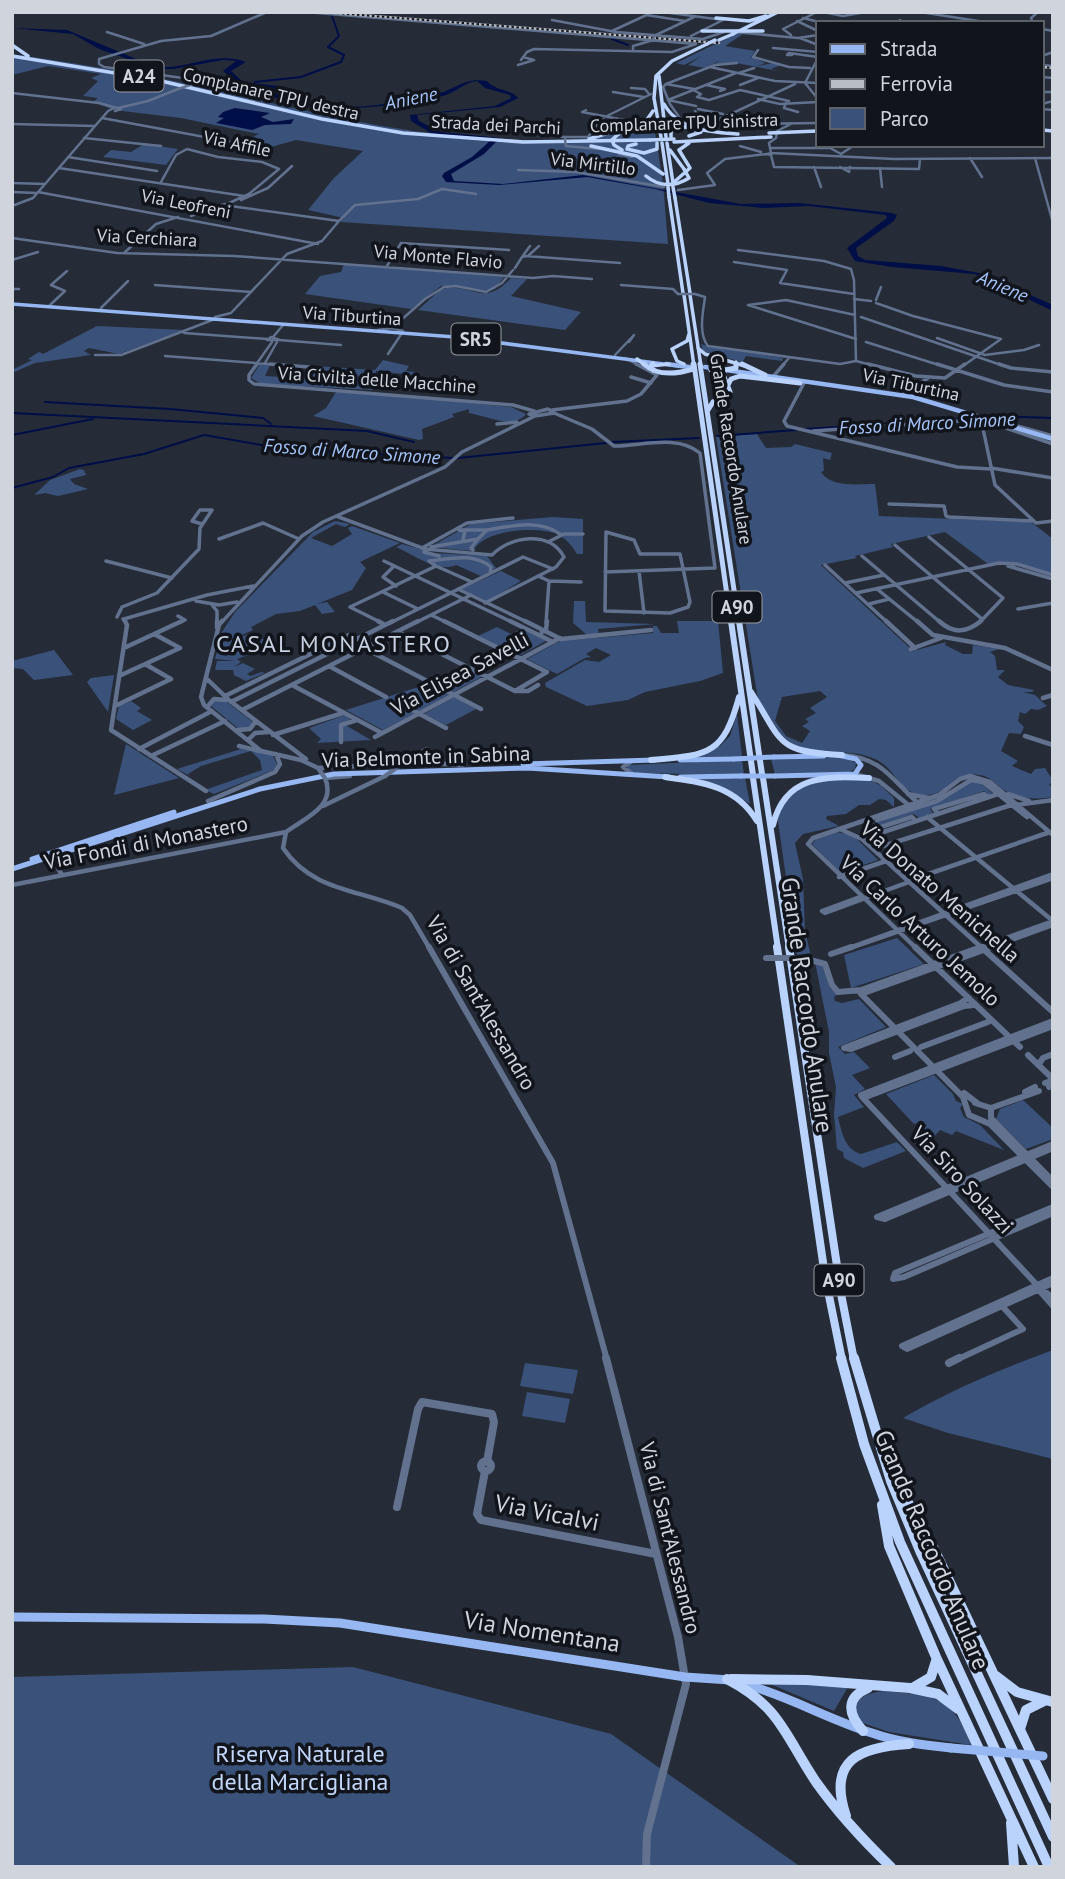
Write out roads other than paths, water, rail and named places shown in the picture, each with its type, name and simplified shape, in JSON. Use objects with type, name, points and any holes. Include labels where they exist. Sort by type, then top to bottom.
[{"type":"highway","points":[[566,141],[596,137],[648,120],[653,111],[658,80],[665,68],[775,12]]},
{"type":"highway","points":[[715,18],[749,21],[765,17]]},
{"type":"highway","points":[[765,17],[754,25],[766,35]]},
{"type":"highway","points":[[722,22],[734,20],[746,23],[735,31]]},
{"type":"highway","points":[[711,27],[720,31]]},
{"type":"highway","points":[[702,31],[755,33],[762,30]]},
{"type":"highway","points":[[735,31],[762,30]]},
{"type":"highway","points":[[13,46],[23,55],[182,83],[366,126]]},
{"type":"highway","points":[[12,57],[43,59]]},
{"type":"highway","name":"Complanare TPU destra","points":[[12,57],[93,71],[346,127],[427,136],[554,145],[816,133]]},
{"type":"highway","name":"Strada dei Parchi","points":[[12,57],[153,80],[340,124],[427,136]]},
{"type":"highway","name":"Strada dei Parchi","points":[[12,57],[157,79],[343,124],[427,136]]},
{"type":"highway","points":[[93,71],[153,80]]},
{"type":"highway","points":[[205,91],[250,104]]},
{"type":"highway","points":[[657,94],[668,115],[678,121],[738,134]]},
{"type":"highway","name":"Grande Raccordo Anulare","points":[[657,94],[667,140],[672,197],[687,294],[705,368],[708,437],[740,690],[772,836],[842,1299],[857,1373],[883,1458],[921,1553],[1053,1837]]},
{"type":"highway","points":[[265,105],[427,136]]},
{"type":"highway","points":[[653,111],[674,152],[686,161]]},
{"type":"highway","points":[[668,149],[689,178],[679,184],[658,183],[646,176],[649,167],[646,163],[620,151],[612,140],[624,130],[656,125],[688,126],[738,134],[764,133]]},
{"type":"highway","points":[[650,141],[626,148],[635,152],[650,152],[667,140],[671,131],[679,128],[701,132],[683,137]]},
{"type":"highway","name":"Complanare TPU sinistra","points":[[667,140],[764,133],[770,135]]},
{"type":"highway","points":[[667,140],[770,135]]},
{"type":"highway","points":[[671,186],[689,169],[680,152],[684,145],[721,139]]},
{"type":"highway","name":"Grande Raccordo Anulare","points":[[667,140],[665,176],[671,186]]},
{"type":"highway","name":"Strada dei Parchi","points":[[505,142],[650,141]]},
{"type":"highway","name":"Complanare TPU sinistra","points":[[505,142],[650,141]]},
{"type":"highway","points":[[554,145],[620,151],[649,160],[665,176]]},
{"type":"highway","name":"Grande Raccordo Anulare","points":[[687,294],[692,354],[689,365],[696,380],[708,437],[749,689],[761,830],[832,1320],[853,1411],[880,1494],[1049,1867]]},
{"type":"highway","points":[[654,360],[668,359],[672,352],[686,341],[689,333]]},
{"type":"highway","points":[[672,352],[684,347],[692,354]]},
{"type":"highway","points":[[698,348],[707,355],[725,358],[769,377]]},
{"type":"highway","points":[[672,352],[677,361],[689,365],[691,370],[678,372]]},
{"type":"highway","points":[[725,358],[708,360],[705,368],[721,375],[729,387]]},
{"type":"highway","points":[[638,359],[654,370],[687,374],[696,380]]},
{"type":"highway","points":[[725,370],[735,368],[736,362]]},
{"type":"highway","points":[[654,370],[650,367],[652,365],[669,364]]},
{"type":"highway","points":[[707,411],[713,402],[729,393],[730,379],[739,376],[802,383]]},
{"type":"highway","points":[[704,388],[716,395],[725,394],[729,387]]},
{"type":"highway","points":[[749,689],[774,733],[782,741],[806,751],[842,755]]},
{"type":"highway","points":[[651,760],[699,754],[721,743],[729,734],[740,690]]},
{"type":"highway","points":[[772,836],[775,813],[786,793],[806,782],[855,774]]},
{"type":"highway","points":[[665,777],[706,783],[732,792],[747,803],[761,830]]},
{"type":"highway","points":[[832,778],[869,778]]},
{"type":"highway","points":[[883,1458],[933,1547],[1053,1799]]},
{"type":"highway","points":[[880,1494],[886,1538],[936,1657],[1034,1867]]},
{"type":"highway","points":[[910,1688],[921,1685],[930,1677],[936,1666],[936,1657]]},
{"type":"highway","points":[[993,1673],[1017,1692],[1049,1701]]},
{"type":"highway","points":[[727,1679],[807,1680],[910,1688],[938,1695],[962,1712]]},
{"type":"highway","points":[[727,1679],[754,1692],[771,1707],[819,1786],[891,1867]]},
{"type":"highway","points":[[863,1731],[854,1721],[851,1704],[861,1690],[875,1686]]},
{"type":"highway","points":[[1020,1730],[1025,1711],[1034,1704],[1049,1701]]},
{"type":"highway","points":[[854,1828],[843,1809],[838,1791],[846,1765],[853,1756],[868,1748],[909,1744]]},
{"type":"highway","points":[[1008,1812],[1014,1839],[1014,1867]]},
{"type":"main road","name":"Via Tiburtina","points":[[12,304],[101,308],[283,325],[402,332],[689,365]]},
{"type":"main road","name":"Via Tiburtina","points":[[12,304],[474,337],[689,365]]},
{"type":"main road","name":"Via Tiburtina","points":[[705,368],[936,405],[970,414]]},
{"type":"main road","name":"Via Tiburtina","points":[[705,368],[902,395],[1053,440]]},
{"type":"main road","name":"Via Belmonte in Sabina","points":[[12,867],[208,802],[316,773],[386,767],[842,755]]},
{"type":"main road","points":[[842,755],[853,757],[860,763],[855,774]]},
{"type":"main road","name":"Via Belmonte in Sabina","points":[[12,867],[282,784],[349,773],[535,768],[665,777],[855,774]]},
{"type":"main road","name":"Via Nomentana","points":[[12,1617],[242,1618],[333,1622],[685,1677],[727,1679],[766,1689],[863,1731],[909,1744],[1048,1757]]},
{"type":"street","points":[[34,197],[107,112],[148,102],[193,84],[196,80],[189,77],[156,76],[101,65],[99,59],[147,45],[212,36],[256,15],[269,12]]},
{"type":"street","points":[[305,12],[653,38],[707,38],[722,32],[799,38],[816,34]]},
{"type":"street","points":[[612,31],[653,12]]},
{"type":"street","points":[[663,12],[715,18]]},
{"type":"street","points":[[800,12],[812,14]]},
{"type":"street","points":[[816,45],[783,30],[817,12]]},
{"type":"street","points":[[823,12],[843,16],[860,13]]},
{"type":"street","points":[[920,12],[978,21]]},
{"type":"street","points":[[675,14],[723,20],[695,37]]},
{"type":"street","points":[[646,15],[685,21]]},
{"type":"street","points":[[634,49],[633,46],[697,16]]},
{"type":"street","points":[[803,18],[816,21]]},
{"type":"street","points":[[522,58],[534,49],[672,52],[696,44],[552,20]]},
{"type":"street","points":[[797,21],[816,33]]},
{"type":"street","points":[[107,32],[147,45]]},
{"type":"street","points":[[774,48],[816,52]]},
{"type":"street","points":[[758,50],[753,57],[789,67]]},
{"type":"street","points":[[792,55],[816,58]]},
{"type":"street","points":[[518,65],[534,60],[522,58]]},
{"type":"street","points":[[566,141],[588,137],[598,121],[644,97],[657,94],[666,84],[710,67],[737,65]]},
{"type":"street","points":[[1044,65],[1053,65]]},
{"type":"street","points":[[779,66],[814,67],[805,83]]},
{"type":"street","points":[[710,67],[758,78],[816,83]]},
{"type":"street","points":[[668,100],[754,68]]},
{"type":"street","points":[[740,85],[758,78]]},
{"type":"street","points":[[705,126],[723,114],[798,83]]},
{"type":"street","points":[[805,83],[816,97]]},
{"type":"street","points":[[666,84],[693,90],[701,94],[697,97],[709,100],[740,90],[787,102]]},
{"type":"street","points":[[706,85],[725,89],[720,91]]},
{"type":"street","points":[[633,87],[645,89],[668,100],[723,114]]},
{"type":"street","points":[[613,92],[644,97]]},
{"type":"street","points":[[12,93],[99,103],[115,108]]},
{"type":"street","points":[[758,99],[787,102],[816,100]]},
{"type":"street","points":[[668,100],[682,121]]},
{"type":"street","points":[[787,102],[783,108],[798,112]]},
{"type":"street","points":[[696,108],[698,115],[746,123],[816,122]]},
{"type":"street","points":[[586,110],[582,112],[635,122]]},
{"type":"street","points":[[102,118],[269,149]]},
{"type":"street","points":[[598,121],[626,126]]},
{"type":"street","points":[[791,124],[777,131],[776,138],[769,143],[774,167],[841,167]]},
{"type":"street","points":[[12,125],[94,128]]},
{"type":"street","points":[[12,125],[94,128]]},
{"type":"street","points":[[595,126],[614,130]]},
{"type":"street","points":[[525,134],[632,157]]},
{"type":"street","points":[[84,138],[161,146]]},
{"type":"street","points":[[745,147],[748,145],[746,141]]},
{"type":"street","points":[[808,144],[808,155]]},
{"type":"street","points":[[740,146],[759,153]]},
{"type":"street","points":[[842,154],[849,172],[843,171],[841,167],[842,154],[852,147]]},
{"type":"street","points":[[854,147],[862,155]]},
{"type":"street","name":"Via Affile","points":[[161,182],[175,155],[190,148],[210,156],[264,162],[279,169],[244,196],[229,203]]},
{"type":"street","name":"Via Mirtillo","points":[[518,170],[577,172],[671,186],[712,186],[716,183],[708,173],[711,166],[741,154],[830,148],[842,154]]},
{"type":"street","points":[[842,154],[858,152]]},
{"type":"street","points":[[770,153],[920,159],[1053,158]]},
{"type":"street","points":[[68,157],[157,171]]},
{"type":"street","points":[[970,158],[982,177]]},
{"type":"street","points":[[1035,158],[1053,223]]},
{"type":"street","points":[[849,167],[919,169],[920,159]]},
{"type":"street","points":[[124,253],[156,224],[248,198],[268,188],[292,166]]},
{"type":"street","points":[[814,167],[821,187]]},
{"type":"street","points":[[58,168],[244,196]]},
{"type":"street","points":[[880,168],[882,187]]},
{"type":"street","points":[[32,184],[50,178]]},
{"type":"street","points":[[12,184],[44,185]]},
{"type":"street","points":[[12,184],[44,185]]},
{"type":"street","points":[[269,259],[318,244],[355,205],[418,199],[442,189],[476,194]]},
{"type":"street","name":"Via Leofreni","points":[[12,192],[38,192],[86,199],[318,244]]},
{"type":"street","name":"Via Leofreni","points":[[12,205],[48,195]]},
{"type":"street","points":[[223,205],[340,220]]},
{"type":"street","name":"Via Cerchiara","points":[[12,238],[124,253],[280,260]]},
{"type":"street","points":[[387,266],[401,243],[509,250]]},
{"type":"street","points":[[392,328],[440,288],[490,292],[497,289],[530,246]]},
{"type":"street","points":[[523,256],[532,254],[539,246]]},
{"type":"street","points":[[738,250],[799,257],[846,266],[853,272],[856,361]]},
{"type":"street","points":[[12,260],[38,252]]},
{"type":"street","points":[[95,355],[121,355],[231,313],[287,254]]},
{"type":"street","points":[[523,256],[620,263]]},
{"type":"street","name":"Via Monte Flavio","points":[[280,260],[508,276],[592,279]]},
{"type":"street","points":[[621,285],[673,289],[705,297],[702,324],[705,344],[789,358],[843,364],[856,361],[928,378],[946,378],[980,356],[1001,338],[913,316],[875,301],[780,283],[787,270],[734,261]]},
{"type":"street","points":[[50,305],[65,291],[51,285],[67,271]]},
{"type":"street","points":[[101,308],[128,281]]},
{"type":"street","points":[[155,285],[251,292]]},
{"type":"street","points":[[875,301],[881,287]]},
{"type":"street","points":[[12,289],[19,289]]},
{"type":"street","points":[[855,315],[787,300],[748,305],[856,339]]},
{"type":"street","points":[[231,313],[232,318],[245,320]]},
{"type":"street","points":[[861,317],[980,356],[1024,350],[1039,345]]},
{"type":"street","points":[[258,363],[283,325]]},
{"type":"street","points":[[378,330],[392,328],[402,332],[388,354]]},
{"type":"street","points":[[181,333],[341,345]]},
{"type":"street","points":[[937,338],[1012,368],[1053,372]]},
{"type":"street","points":[[265,363],[274,340]]},
{"type":"street","points":[[615,355],[629,342]]},
{"type":"street","points":[[866,342],[1009,386],[1053,392]]},
{"type":"street","points":[[165,356],[309,367]]},
{"type":"street","points":[[217,629],[253,586],[311,529],[445,467],[456,457],[532,414],[630,400],[640,395],[656,374],[625,358]]},
{"type":"street","points":[[769,377],[789,358]]},
{"type":"street","name":"Via Civiltà delle Macchine","points":[[258,363],[249,379],[258,385],[374,391],[523,408],[532,414]]},
{"type":"street","points":[[631,377],[651,383]]},
{"type":"street","points":[[902,395],[928,378]]},
{"type":"street","points":[[802,383],[783,421],[790,428],[957,467],[991,468],[1053,478]]},
{"type":"street","points":[[552,412],[592,429],[617,447],[678,443],[694,447],[700,453],[715,567],[605,572]]},
{"type":"street","points":[[809,432],[983,421],[995,485],[1034,521]]},
{"type":"street","name":"Via Tiburtina","points":[[983,421],[1018,424],[1040,436]]},
{"type":"street","points":[[497,424],[520,422]]},
{"type":"street","points":[[1006,427],[1018,424]]},
{"type":"street","points":[[889,504],[944,506],[946,516],[949,517],[1053,521]]},
{"type":"street","points":[[202,524],[192,521],[201,510],[212,510],[200,529],[201,547],[153,595],[122,607],[115,620],[253,586]]},
{"type":"street","points":[[336,516],[438,555],[486,560],[491,567],[490,573]]},
{"type":"street","points":[[420,549],[467,523],[513,518]]},
{"type":"street","points":[[463,539],[465,531],[481,522]]},
{"type":"street","points":[[219,539],[263,523],[299,539]]},
{"type":"street","points":[[465,531],[525,524],[554,530],[560,534]]},
{"type":"street","points":[[455,543],[472,550],[487,530]]},
{"type":"street","points":[[609,531],[634,540],[640,554],[680,554],[690,602],[688,607],[675,613],[605,611],[605,572],[606,532],[609,531]]},
{"type":"street","points":[[548,542],[564,534],[583,534]]},
{"type":"street","points":[[862,556],[952,631],[967,632],[1003,600],[929,537]]},
{"type":"street","points":[[435,545],[445,546],[463,539],[478,539]]},
{"type":"street","points":[[479,606],[553,569],[561,563],[564,555],[559,547],[548,542],[511,542],[499,547],[492,555]]},
{"type":"street","points":[[895,545],[982,619]]},
{"type":"street","points":[[420,549],[492,555]]},
{"type":"street","points":[[492,555],[500,568]]},
{"type":"street","points":[[139,749],[209,709],[214,699],[230,702],[525,556],[553,569]]},
{"type":"street","points":[[456,557],[444,562],[429,561],[472,582]]},
{"type":"street","points":[[106,561],[172,578]]},
{"type":"street","points":[[384,561],[553,642]]},
{"type":"street","points":[[825,565],[913,649],[941,638]]},
{"type":"street","points":[[394,566],[383,577],[396,586]]},
{"type":"street","points":[[386,625],[350,607],[436,566]]},
{"type":"street","points":[[856,593],[987,566],[1007,566],[1053,577]]},
{"type":"street","points":[[639,571],[644,613]]},
{"type":"street","points":[[845,583],[884,575]]},
{"type":"street","points":[[538,576],[549,581],[581,582]]},
{"type":"street","points":[[545,631],[549,581]]},
{"type":"street","points":[[458,589],[560,638],[651,630]]},
{"type":"street","points":[[877,589],[923,629],[941,638],[1002,648],[1053,669]]},
{"type":"street","points":[[226,591],[234,594],[238,602]]},
{"type":"street","points":[[383,592],[418,609]]},
{"type":"street","points":[[242,710],[471,595]]},
{"type":"street","points":[[868,604],[890,600]]},
{"type":"street","points":[[175,604],[197,601],[212,604],[238,602]]},
{"type":"street","points":[[1018,609],[1053,603]]},
{"type":"street","points":[[212,604],[217,613],[217,629],[200,699],[261,751]]},
{"type":"street","points":[[493,613],[500,609]]},
{"type":"street","points":[[431,615],[547,672],[515,691]]},
{"type":"street","points":[[117,617],[136,616]]},
{"type":"street","points":[[124,648],[185,620],[178,616]]},
{"type":"street","points":[[123,619],[127,624],[111,730],[206,791]]},
{"type":"street","points":[[537,634],[545,631]]},
{"type":"street","points":[[398,632],[515,691],[528,691],[538,685]]},
{"type":"street","points":[[119,676],[180,648],[154,634]]},
{"type":"street","points":[[369,634],[381,640]]},
{"type":"street","points":[[225,696],[349,635],[373,644]]},
{"type":"street","name":"Via Elisea Savelli","points":[[375,737],[560,638]]},
{"type":"street","points":[[364,648],[481,709]]},
{"type":"street","points":[[292,663],[301,668]]},
{"type":"street","points":[[115,706],[171,679],[145,664]]},
{"type":"street","points":[[329,666],[386,697]]},
{"type":"street","points":[[206,678],[230,702],[296,757]]},
{"type":"street","points":[[292,685],[382,733]]},
{"type":"street","points":[[1043,698],[1053,695]]},
{"type":"street","points":[[399,704],[446,728]]},
{"type":"street","points":[[248,740],[255,733],[271,734],[343,713]]},
{"type":"street","points":[[341,742],[341,725],[357,720]]},
{"type":"street","points":[[151,756],[225,721]]},
{"type":"street","points":[[234,729],[250,729],[256,722]]},
{"type":"street","points":[[1025,736],[1053,745]]},
{"type":"street","points":[[239,747],[296,757],[316,766],[426,763],[462,765]]},
{"type":"street","points":[[286,832],[323,806],[385,776],[427,749]]},
{"type":"street","points":[[208,802],[274,773],[280,764],[276,754]]},
{"type":"street","name":"Via Belmonte in Sabina","points":[[842,755],[861,756],[881,764],[915,806]]},
{"type":"street","points":[[635,760],[626,763],[624,769],[646,776]]},
{"type":"street","points":[[316,766],[330,786],[331,794],[323,806]]},
{"type":"street","points":[[325,778],[442,769]]},
{"type":"street","name":"Via Belmonte in Sabina","points":[[855,774],[879,781],[915,806]]},
{"type":"street","points":[[330,786],[342,776]]},
{"type":"street","points":[[972,778],[951,794],[860,825],[856,831],[862,839],[872,836],[868,831],[912,817],[916,821],[1000,793],[1030,801]]},
{"type":"street","points":[[835,830],[915,806],[948,790],[960,779],[972,778],[1000,793],[1051,835]]},
{"type":"street","points":[[905,793],[932,798]]},
{"type":"street","points":[[896,795],[900,804],[897,810]]},
{"type":"street","points":[[879,855],[884,849],[1015,805],[1053,800]]},
{"type":"street","points":[[927,817],[1052,922]]},
{"type":"street","points":[[874,849],[942,829]]},
{"type":"street","name":"Via Donato Menichella","points":[[835,830],[847,830],[874,849],[1053,1012]]},
{"type":"street","name":"Via Carlo Arturo Jemolo","points":[[835,830],[813,838],[809,842],[812,851],[1020,1047]]},
{"type":"street","name":"Via Fondi di Monastero","points":[[12,885],[286,832]]},
{"type":"street","name":"Via di Sant'Alessandro","points":[[286,832],[283,848],[287,856],[308,875],[391,902],[410,915],[553,1163],[621,1412],[685,1677]]},
{"type":"street","points":[[863,898],[825,913],[822,911],[1051,835]]},
{"type":"street","points":[[51,857],[62,875]]},
{"type":"street","points":[[839,877],[886,861]]},
{"type":"street","points":[[897,931],[831,954],[1053,876]]},
{"type":"street","points":[[766,958],[803,958],[825,964],[834,990],[843,994],[861,992],[1052,922]]},
{"type":"street","points":[[861,992],[963,1097],[971,1117],[990,1124],[1053,1181]]},
{"type":"street","points":[[967,998],[961,1003],[898,1029],[851,1049],[844,1048],[898,1029],[964,1006],[975,1005]]},
{"type":"street","points":[[921,1047],[988,1021]]},
{"type":"street","points":[[938,1069],[1053,1024]]},
{"type":"street","points":[[895,1057],[910,1051]]},
{"type":"street","points":[[1038,1064],[1043,1058],[1053,1054]]},
{"type":"street","points":[[1028,1055],[1053,1079],[1049,1085]]},
{"type":"street","points":[[938,1069],[977,1103],[991,1108],[1037,1089]]},
{"type":"street","name":"Via Siro Solazzi","points":[[938,1069],[861,1096],[992,1236],[1053,1306]]},
{"type":"street","points":[[968,1107],[977,1103]]},
{"type":"street","points":[[991,1108],[991,1118]]},
{"type":"street","points":[[982,1121],[991,1118]]},
{"type":"street","points":[[991,1118],[1053,1187]]},
{"type":"street","points":[[947,1189],[885,1219],[877,1217],[1053,1146]]},
{"type":"street","points":[[1053,1207],[992,1236],[904,1277],[892,1279],[895,1273],[992,1236],[1053,1213]]},
{"type":"street","points":[[1053,1278],[1039,1288],[1002,1306],[907,1349],[902,1346],[1039,1288],[1053,1283]]},
{"type":"street","name":"Via Siro Solazzi","points":[[1039,1288],[1053,1298]]},
{"type":"street","points":[[949,1363],[1023,1329],[1002,1306]]},
{"type":"street","name":"Via Vicalvi","points":[[397,1507],[418,1409],[422,1402],[492,1414],[494,1422],[487,1462],[481,1465],[485,1471],[477,1514],[481,1520],[656,1554]]},
{"type":"street","points":[[646,1867],[647,1834],[686,1684],[685,1677]]},
{"type":"water","name":"Aniene","points":[[12,28],[67,30],[141,61],[143,67],[174,67],[221,58],[238,59],[246,62],[231,71],[243,82],[286,87],[276,94],[314,105],[376,105],[436,94],[466,82],[479,80],[487,81],[518,98],[500,107],[417,115],[419,121],[441,132],[500,138],[484,154],[451,174],[454,181],[503,184],[583,175],[741,204],[799,203],[892,213],[897,215],[894,221],[856,248],[858,256],[865,260],[941,266],[984,274],[1053,305],[1053,311],[975,274],[855,261],[847,248],[887,218],[886,215],[809,206],[764,208],[709,203],[655,189],[587,177],[499,185],[446,182],[442,176],[444,173],[472,157],[491,140],[431,133],[411,121],[410,115],[495,106],[511,98],[510,95],[485,88],[477,81],[443,96],[399,104],[355,108],[310,106],[266,94],[275,88],[239,84],[223,71],[236,61],[223,60],[173,69],[135,69],[131,60],[99,49],[73,34]]},
{"type":"water","points":[[235,108],[270,113],[261,117],[273,122],[294,119],[291,124],[265,125],[252,130],[216,123],[224,118],[218,117],[223,112]]},
{"type":"waterway","points":[[255,82],[301,77],[341,62],[344,55],[328,47],[339,36],[332,16]]},
{"type":"waterway","points":[[612,39],[628,45]]},
{"type":"waterway","points":[[45,402],[170,409],[263,418],[271,424]]},
{"type":"waterway","points":[[12,413],[367,431],[414,442]]},
{"type":"waterway","name":"Fosso di Marco Simone","points":[[990,416],[1053,418]]},
{"type":"waterway","name":"Fosso di Marco Simone","points":[[931,421],[974,418]]},
{"type":"waterway","points":[[12,435],[93,419]]},
{"type":"waterway","name":"Fosso di Marco Simone","points":[[805,429],[901,423]]},
{"type":"waterway","name":"Fosso di Marco Simone","points":[[717,436],[796,430]]},
{"type":"waterway","name":"Fosso di Marco Simone","points":[[12,488],[53,477],[69,468],[144,454],[204,435],[285,449],[453,458]]},
{"type":"waterway","name":"Fosso di Marco Simone","points":[[612,442],[699,438]]},
{"type":"waterway","name":"Fosso di Marco Simone","points":[[458,458],[606,443]]},
{"type":"railway","points":[[322,12],[719,43]]},
{"type":"railway","points":[[1044,67],[1053,68]]},
{"type":"district","name":"CASAL MONASTERO","points":[[334,644]]},
{"type":"park label","name":"Riserva Naturale della Marcigliana","points":[[300,1768]]}]
